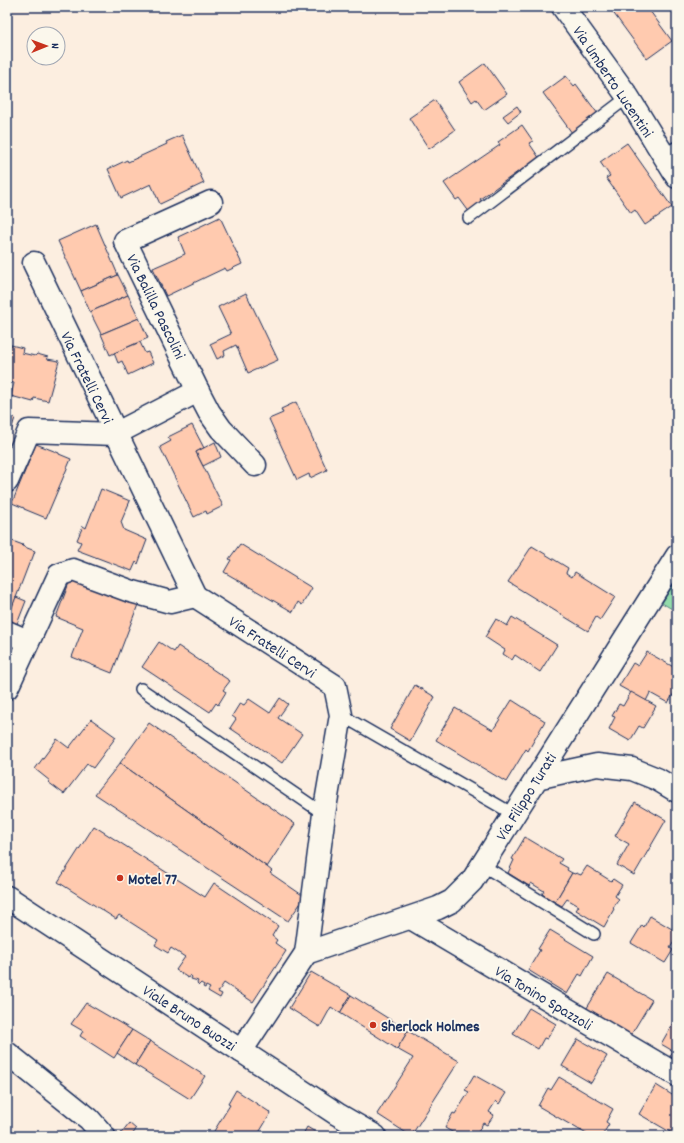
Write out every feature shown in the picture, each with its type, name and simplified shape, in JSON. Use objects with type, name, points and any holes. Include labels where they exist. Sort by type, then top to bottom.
[{"type":"street","name":"Via Umberto Lucentini","points":[[563,7],[628,97],[670,151],[677,177]]},
{"type":"street","name":"Via Balilla Pascolini","points":[[211,202],[125,241],[209,412],[221,429],[255,465]]},
{"type":"street","name":"Via Fratelli Cervi","points":[[34,264],[195,596],[335,686],[341,715],[324,814],[306,953],[241,1051]]},
{"type":"street","points":[[7,481],[29,431],[116,434],[198,391]]},
{"type":"street","name":"Via Filippo Turati","points":[[306,953],[411,918],[452,902],[472,881],[677,556]]},
{"type":"street","points":[[7,688],[59,575],[74,570],[130,592],[170,602],[195,596]]},
{"type":"street","points":[[7,632],[28,641]]},
{"type":"street","points":[[536,778],[597,765],[632,769],[657,780],[677,792]]},
{"type":"street","name":"Viale Bruno Buozzi","points":[[7,897],[337,1114],[375,1136]]},
{"type":"street","name":"Via Tonino Spazzoli","points":[[411,918],[677,1075]]},
{"type":"street","points":[[7,1054],[89,1119],[104,1136]]},
{"type":"lane","points":[[469,218],[628,97]]},
{"type":"lane","points":[[140,689],[324,814]]},
{"type":"lane","points":[[341,715],[513,814]]},
{"type":"lane","points":[[482,865],[594,934]]},
{"type":"green space","points":[[677,579],[677,612],[662,603]]},
{"type":"building","points":[[609,7],[647,7],[672,41],[647,59]]},
{"type":"building","points":[[485,63],[507,94],[484,110],[476,99],[472,102],[459,82]]},
{"type":"building","points":[[566,76],[574,86],[576,84],[598,114],[572,133],[543,93]]},
{"type":"building","points":[[435,100],[455,130],[429,149],[409,118]]},
{"type":"building","points":[[517,106],[521,112],[508,122],[503,116]]},
{"type":"building","points":[[522,125],[533,141],[529,143],[540,159],[520,173],[519,171],[480,199],[483,203],[470,213],[459,198],[456,200],[444,183],[500,145],[498,142]]},
{"type":"building","points":[[182,135],[204,183],[160,204],[151,184],[121,198],[108,169],[127,160],[128,162],[167,144],[166,142]]},
{"type":"building","points":[[627,143],[672,207],[645,225],[635,210],[631,213],[606,178],[610,176],[600,162]]},
{"type":"building","points":[[220,217],[242,264],[227,271],[225,268],[166,296],[153,268],[185,254],[178,237]]},
{"type":"building","points":[[96,224],[118,275],[81,291],[58,241]]},
{"type":"building","points":[[118,275],[128,295],[90,312],[81,291]]},
{"type":"building","points":[[246,293],[278,360],[248,373],[236,345],[224,351],[225,355],[217,359],[210,344],[231,334],[218,307]]},
{"type":"building","points":[[128,295],[139,318],[101,334],[90,312]]},
{"type":"building","points":[[139,318],[148,338],[110,355],[101,334]]},
{"type":"building","points":[[140,342],[145,353],[148,352],[153,363],[128,375],[122,361],[118,363],[114,353]]},
{"type":"building","points":[[7,344],[23,348],[22,353],[35,356],[37,354],[48,357],[47,359],[59,361],[48,401],[34,398],[33,402],[11,396],[14,383],[7,382]]},
{"type":"building","points":[[296,402],[327,470],[310,478],[309,474],[297,480],[269,419],[283,413],[281,409]]},
{"type":"building","points":[[7,415],[15,418],[11,430],[7,428]]},
{"type":"building","points":[[192,425],[204,448],[196,452],[223,506],[207,514],[206,511],[194,517],[160,447],[171,441],[168,437]]},
{"type":"building","points":[[215,442],[221,457],[203,466],[196,452]]},
{"type":"building","points":[[36,444],[71,459],[46,518],[12,503]]},
{"type":"building","points":[[101,489],[130,501],[121,522],[124,530],[147,540],[138,564],[136,562],[132,571],[77,550],[81,542],[77,540],[83,526],[86,528]]},
{"type":"building","points":[[7,539],[35,551],[12,608],[7,606]]},
{"type":"building","points":[[240,544],[312,588],[302,605],[298,602],[293,612],[224,572],[231,560],[229,559]]},
{"type":"building","points":[[532,546],[568,568],[566,573],[572,577],[575,572],[615,597],[600,620],[596,617],[588,631],[508,582]]},
{"type":"building","points":[[72,575],[139,602],[112,673],[72,657],[83,628],[56,617]]},
{"type":"building","points":[[16,597],[26,601],[17,624],[7,620]]},
{"type":"building","points":[[512,617],[557,645],[540,672],[515,655],[512,660],[503,654],[505,650],[485,637],[496,619],[507,626]]},
{"type":"building","points":[[159,642],[174,652],[178,646],[230,681],[223,690],[226,692],[218,705],[216,703],[210,712],[142,667]]},
{"type":"building","points":[[647,652],[677,669],[677,688],[668,703],[650,693],[646,701],[619,686],[633,663],[638,666]]},
{"type":"building","points":[[415,685],[435,697],[410,741],[390,729]]},
{"type":"building","points":[[631,692],[656,706],[643,728],[639,726],[630,741],[609,729],[615,717],[612,716],[619,704],[623,706]]},
{"type":"building","points":[[280,698],[288,704],[278,718],[302,734],[282,763],[230,728],[236,719],[232,716],[240,703],[244,705],[249,699],[270,713]]},
{"type":"building","points":[[512,700],[545,721],[528,751],[526,749],[506,782],[436,740],[455,708],[493,730]]},
{"type":"building","points":[[91,719],[116,737],[93,768],[87,764],[64,794],[48,782],[50,781],[35,769],[57,739],[69,748]]},
{"type":"building","points":[[149,723],[295,824],[267,867],[120,763]]},
{"type":"building","points":[[120,763],[267,867],[272,871],[270,873],[305,897],[288,921],[95,794]]},
{"type":"building","points":[[635,802],[666,820],[634,875],[617,865],[629,844],[615,836]]},
{"type":"building","points":[[94,826],[205,897],[214,883],[278,926],[272,936],[277,940],[275,943],[286,951],[253,1002],[224,983],[218,992],[222,994],[220,998],[208,991],[210,988],[206,986],[205,988],[203,987],[204,985],[201,983],[199,985],[197,983],[198,981],[191,979],[192,977],[190,975],[188,978],[176,970],[185,957],[171,948],[168,953],[155,945],[158,940],[119,915],[116,919],[58,882]]},
{"type":"building","points":[[525,837],[562,859],[559,863],[568,868],[567,870],[572,873],[555,902],[542,894],[544,891],[531,883],[529,886],[508,873],[514,860],[512,859]]},
{"type":"building","points":[[587,866],[611,881],[613,879],[622,885],[615,896],[619,899],[604,927],[576,910],[579,906],[567,899],[562,906],[555,902],[572,873],[581,875]]},
{"type":"building","points":[[650,916],[677,932],[677,937],[670,948],[673,950],[665,963],[631,943],[642,925],[644,927]]},
{"type":"building","points":[[550,930],[593,956],[582,976],[579,974],[567,994],[528,970],[540,950],[538,949]]},
{"type":"building","points":[[311,972],[351,995],[340,1013],[331,1007],[320,1027],[289,1008]]},
{"type":"building","points":[[608,974],[652,1000],[629,1038],[585,1011]]},
{"type":"building","points":[[351,995],[408,1031],[397,1049],[340,1013]]},
{"type":"building","points":[[86,1003],[132,1030],[114,1058],[80,1036],[83,1031],[71,1024]]},
{"type":"building","points":[[529,1008],[556,1024],[547,1039],[544,1038],[538,1049],[513,1034]]},
{"type":"building","points":[[677,1016],[677,1061],[670,1056],[673,1051],[661,1044]]},
{"type":"building","points":[[132,1030],[150,1041],[135,1065],[117,1053]]},
{"type":"building","points":[[408,1031],[459,1061],[411,1136],[377,1114],[413,1058],[397,1049]]},
{"type":"building","points":[[578,1039],[607,1056],[591,1083],[562,1066]]},
{"type":"building","points":[[150,1041],[205,1076],[190,1099],[135,1065]]},
{"type":"building","points":[[474,1075],[506,1093],[499,1104],[496,1101],[489,1112],[494,1115],[487,1125],[483,1123],[476,1136],[459,1136],[445,1128],[453,1113],[455,1114],[469,1092],[465,1090]]},
{"type":"building","points":[[559,1077],[613,1109],[606,1122],[609,1124],[602,1136],[590,1136],[538,1106],[548,1088],[551,1090]]},
{"type":"building","points":[[656,1085],[677,1098],[677,1136],[639,1114]]},
{"type":"building","points":[[236,1090],[271,1113],[257,1136],[211,1136],[230,1105],[228,1104]]},
{"type":"building","points":[[129,1123],[136,1129],[135,1131],[131,1136],[119,1136]]},
{"type":"building","points":[[307,1127],[322,1136],[302,1136]]},
{"type":"place","name":"Motel 77","points":[[120,878]]},
{"type":"place","name":"Sherlock Holmes","points":[[373,1025]]}]
